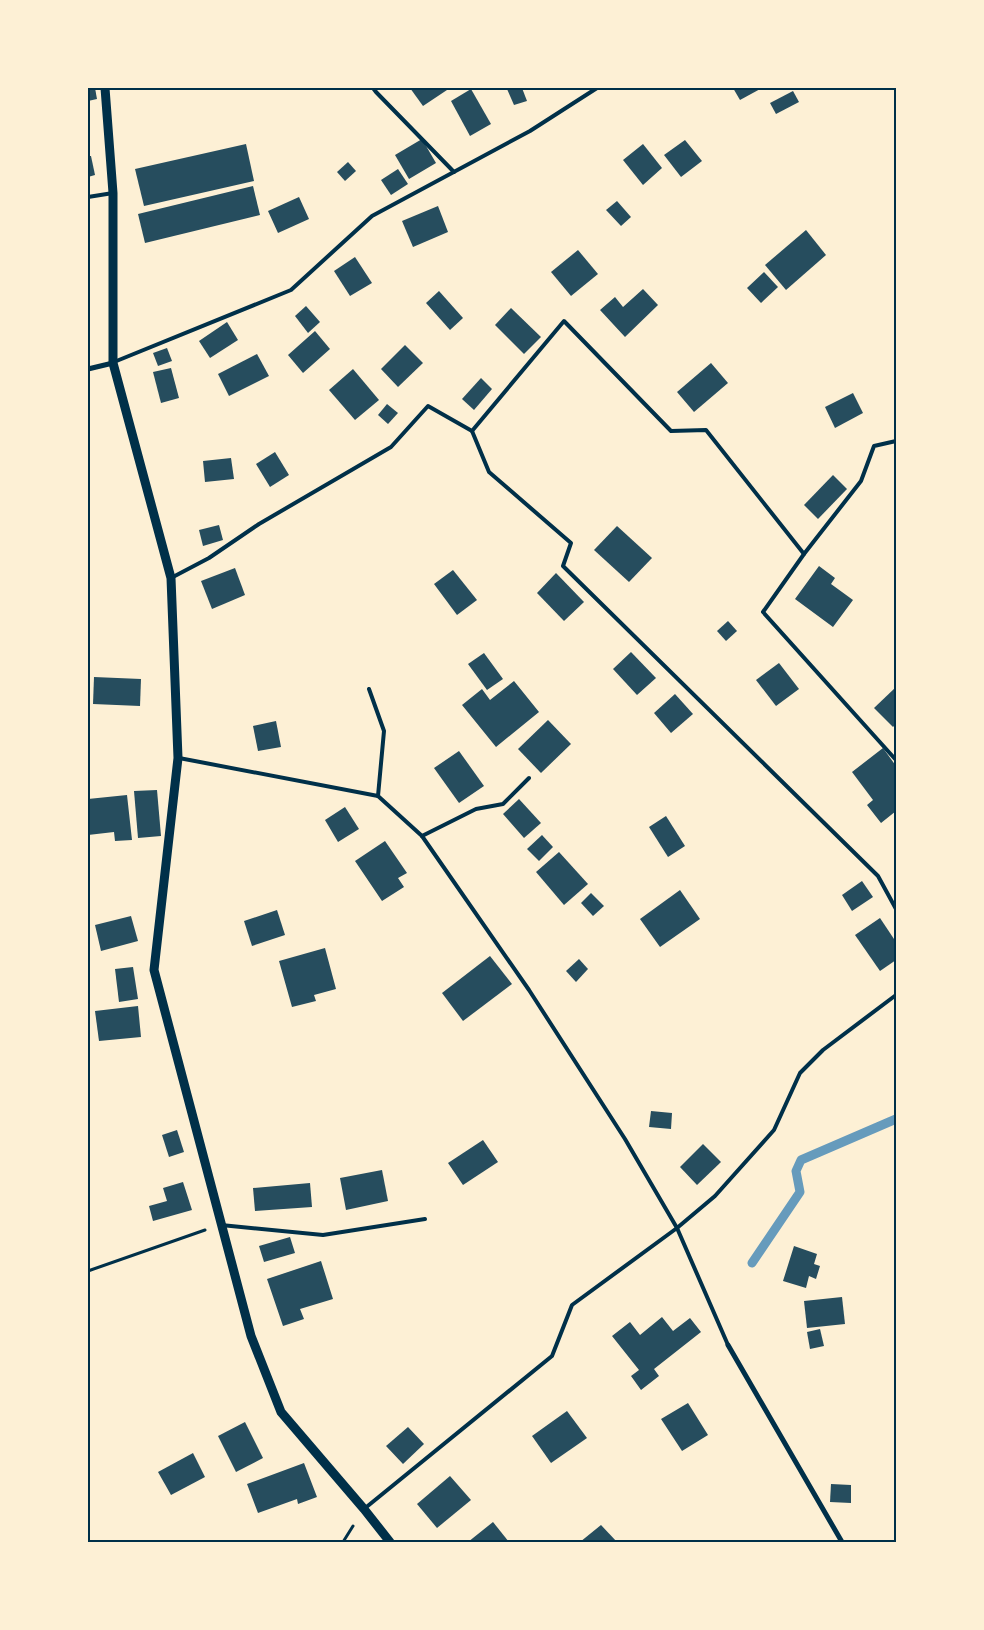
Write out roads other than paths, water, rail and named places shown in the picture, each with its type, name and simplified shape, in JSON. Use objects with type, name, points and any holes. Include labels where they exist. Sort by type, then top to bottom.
[{"type":"street","points":[[105,88],[113,193],[113,363],[171,578],[178,758],[154,970],[251,1336],[281,1412],[390,1542]]},
{"type":"street","points":[[88,369],[113,363]]},
{"type":"street","points":[[728,1345],[842,1542]]},
{"type":"lane","points":[[373,88],[454,172]]},
{"type":"lane","points":[[113,363],[291,290],[372,216],[530,131],[598,88]]},
{"type":"lane","points":[[88,197],[113,193]]},
{"type":"lane","points":[[472,431],[564,321],[671,431],[706,430],[804,554]]},
{"type":"lane","points":[[171,578],[208,558],[259,524],[391,447],[428,406],[472,431],[488,472],[572,543],[563,566],[878,876],[896,910]]},
{"type":"lane","points":[[896,441],[874,446],[862,481],[804,554],[763,612],[896,760]]},
{"type":"lane","points":[[368,689],[384,731],[378,796]]},
{"type":"lane","points":[[178,758],[378,796],[422,836],[534,998],[625,1139],[677,1228],[728,1345]]},
{"type":"lane","points":[[422,836],[476,809],[503,804],[529,778]]},
{"type":"lane","points":[[364,1509],[552,1356],[572,1305],[677,1228],[715,1196],[774,1130],[800,1073],[823,1050],[896,995]]},
{"type":"lane","points":[[221,1225],[323,1236],[425,1218]]},
{"type":"waterway","points":[[752,1263],[800,1192],[796,1171],[801,1160],[896,1119]]}]
